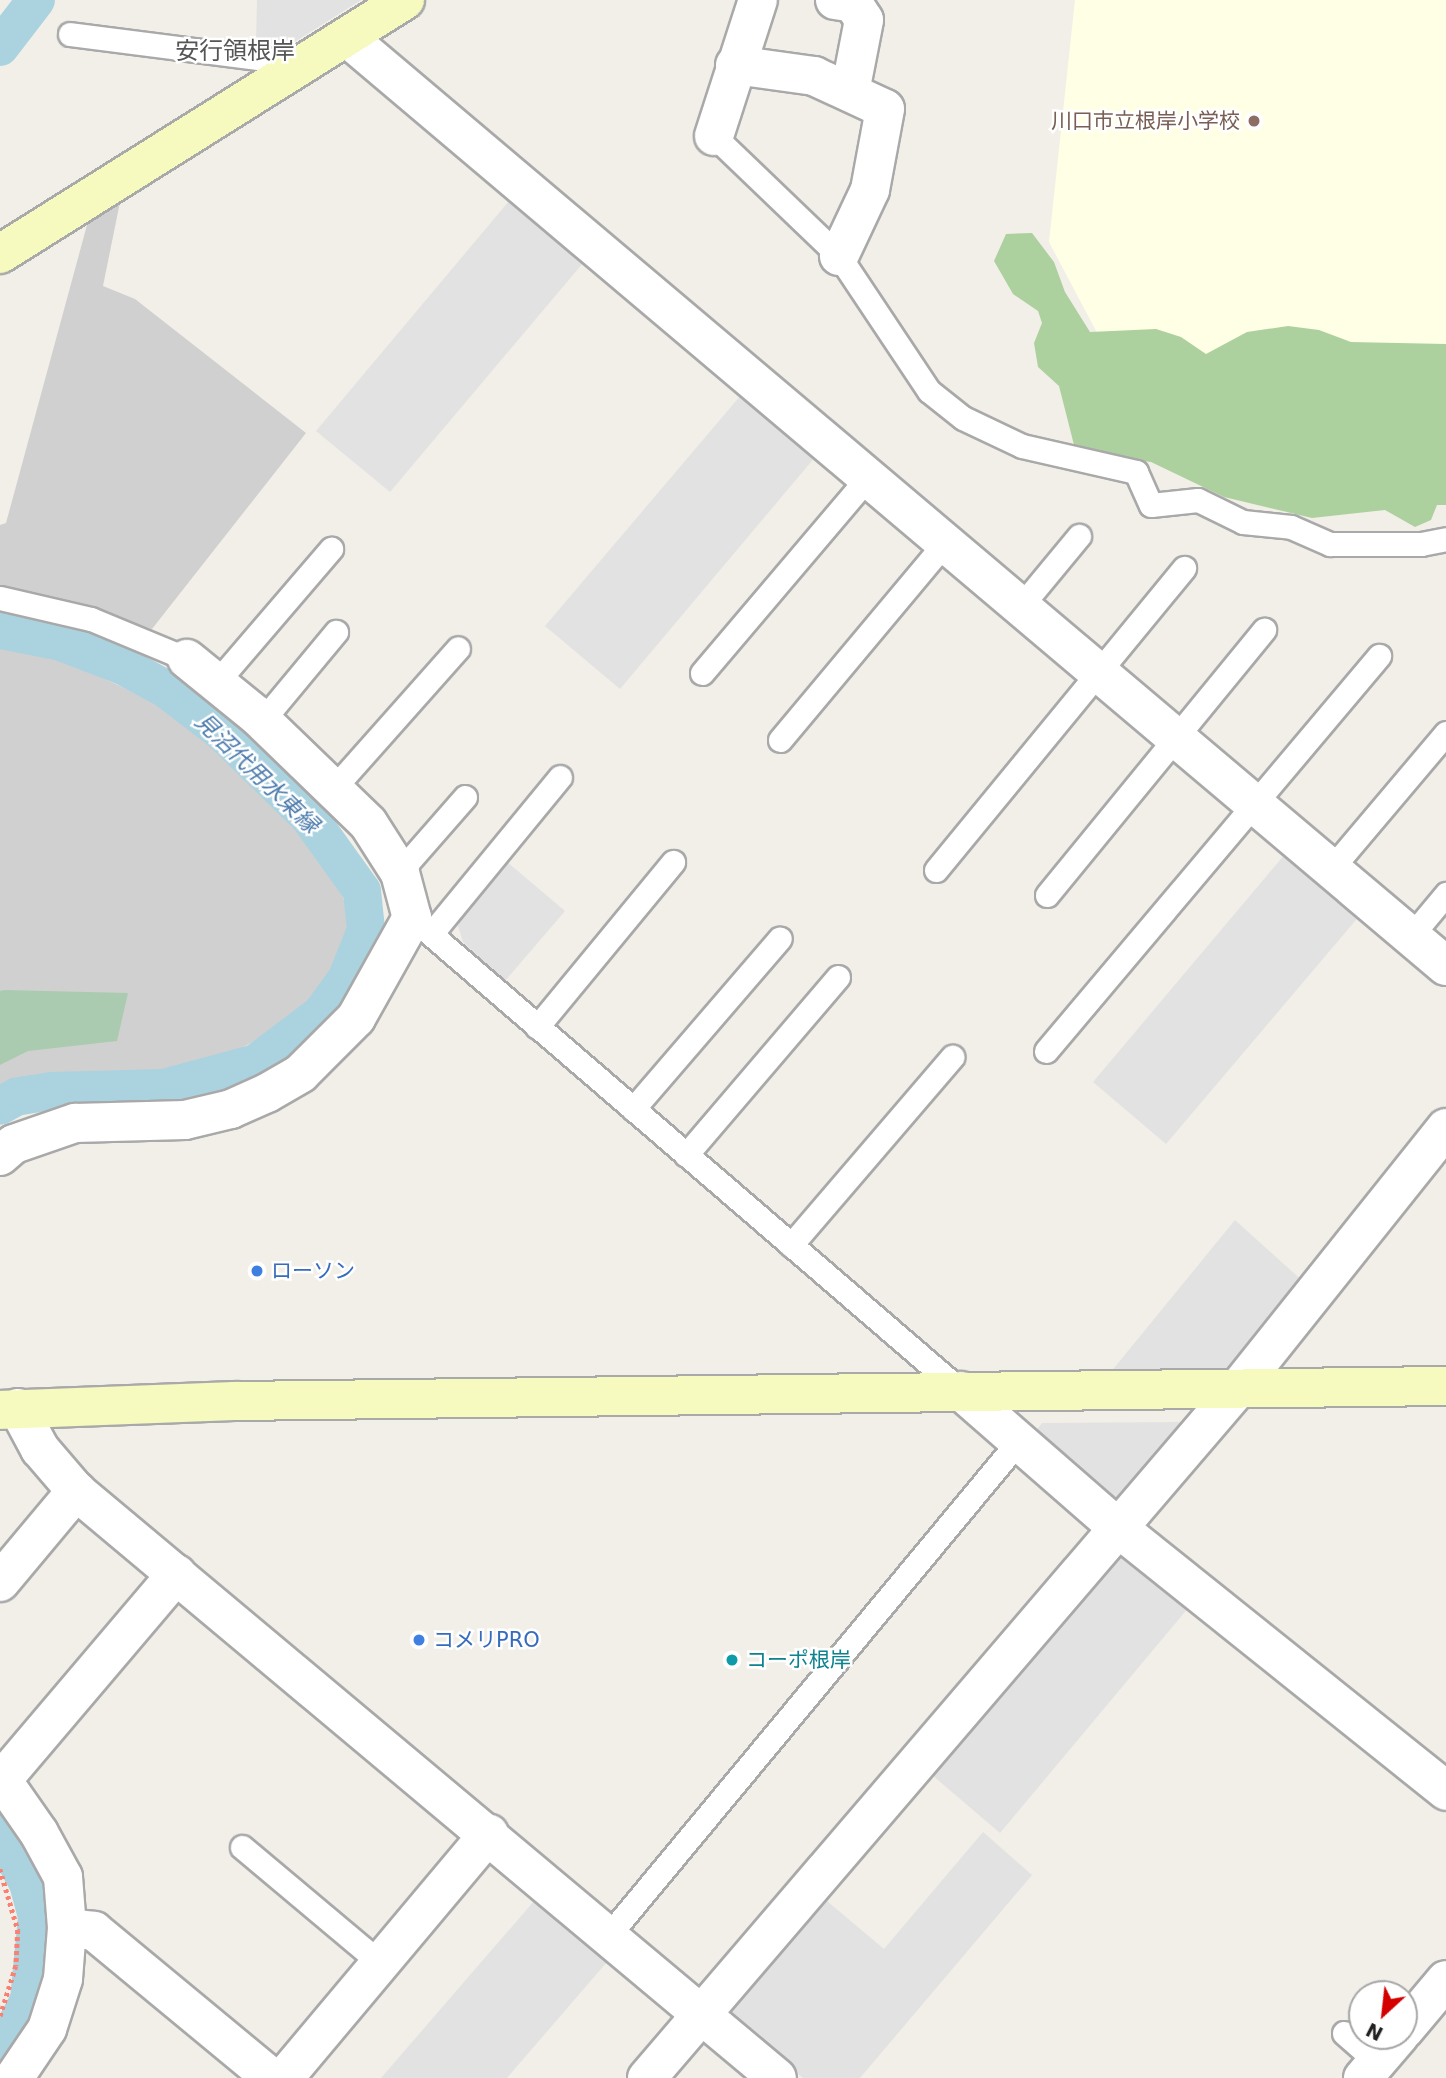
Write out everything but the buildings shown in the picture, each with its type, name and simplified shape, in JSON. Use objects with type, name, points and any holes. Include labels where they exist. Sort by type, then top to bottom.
[{"type":"street","points":[[0,254],[306,65],[405,0]]},
{"type":"street","points":[[714,136],[758,0]]},
{"type":"street","points":[[835,0],[853,3],[864,20],[850,92]]},
{"type":"street","points":[[349,38],[1446,966]]},
{"type":"street","points":[[735,65],[814,76],[886,109],[870,190],[839,256]]},
{"type":"street","points":[[0,1156],[14,1144],[75,1123],[184,1120],[231,1109],[267,1093],[301,1073],[356,1018],[421,926],[397,867],[368,823],[262,721],[187,659]]},
{"type":"street","points":[[648,2078],[1240,1386],[1446,1128]]},
{"type":"street","points":[[9,1409],[1240,1386],[1446,1386]]},
{"type":"street","points":[[961,1391],[1017,1443],[1117,1527],[1446,1791]]},
{"type":"street","points":[[9,1409],[76,1491],[489,1834],[777,2078]]},
{"type":"street","points":[[0,1582],[76,1491]]},
{"type":"street","points":[[14,2078],[47,2029],[63,1979],[67,1928],[63,1877],[1,1778],[177,1574]]},
{"type":"street","points":[[284,2078],[489,1834]]},
{"type":"street","points":[[67,1928],[94,1931],[272,2078]]},
{"type":"street","points":[[1418,2013],[1446,1980]]},
{"type":"lane","points":[[71,34],[306,65]]},
{"type":"lane","points":[[714,136],[839,256],[929,391],[963,418],[1022,446],[1136,472],[1151,505],[1198,500],[1243,522],[1291,527],[1331,544],[1421,544],[1446,539]]},
{"type":"lane","points":[[702,673],[868,477]]},
{"type":"lane","points":[[1021,606],[1079,536]]},
{"type":"lane","points":[[780,740],[946,543]]},
{"type":"lane","points":[[216,683],[331,549]]},
{"type":"lane","points":[[936,870],[1184,568]]},
{"type":"lane","points":[[0,598],[91,619],[187,659]]},
{"type":"lane","points":[[1047,895],[1264,630]]},
{"type":"lane","points":[[262,721],[336,632]]},
{"type":"lane","points":[[333,789],[458,648]]},
{"type":"lane","points":[[1046,1051],[1378,656]]},
{"type":"lane","points":[[1331,869],[1446,733]]},
{"type":"lane","points":[[560,777],[421,926],[961,1391]]},
{"type":"lane","points":[[397,867],[409,861],[466,797]]},
{"type":"lane","points":[[537,1027],[673,862]]},
{"type":"lane","points":[[1411,936],[1446,894]]},
{"type":"lane","points":[[633,1109],[780,938]]},
{"type":"lane","points":[[686,1155],[838,976]]},
{"type":"lane","points":[[791,1245],[951,1057]]},
{"type":"lane","points":[[608,1936],[1017,1443]]},
{"type":"lane","points":[[242,1847],[380,1963]]},
{"type":"lane","points":[[1344,2033],[1380,2059]]},
{"type":"path","points":[[0,1869],[18,1930],[16,1966],[0,2017]]},
{"type":"path","points":[[18,1930],[27,1930]]},
{"type":"shaded area","points":[[257,0],[361,0],[288,46],[256,42]]},
{"type":"shaded area","name":"川口市立根岸小学校","points":[[1075,0],[1446,0],[1446,417],[1103,344],[1049,242]]},
{"type":"shaded area","points":[[509,201],[583,263],[390,492],[316,431]]},
{"type":"shaded area","points":[[120,202],[103,286],[135,299],[306,433],[152,629],[86,610],[28,605],[18,648],[66,660],[165,708],[270,793],[324,856],[352,917],[346,951],[330,983],[299,1017],[214,1063],[127,1076],[69,1072],[0,1085],[0,525],[6,523],[87,225]]},
{"type":"shaded area","points":[[741,395],[816,456],[620,689],[545,626]]},
{"type":"shaded area","points":[[1286,853],[1361,914],[1166,1144],[1093,1082]]},
{"type":"shaded area","points":[[506,861],[565,911],[505,981],[463,942],[458,926],[461,915]]},
{"type":"shaded area","points":[[0,991],[128,993],[117,1041],[28,1051],[0,1065]]},
{"type":"shaded area","points":[[1235,1220],[1307,1285],[1236,1370],[1110,1373]]},
{"type":"shaded area","points":[[1187,1422],[1112,1510],[1029,1440],[1042,1423]]},
{"type":"shaded area","points":[[1121,1537],[1194,1601],[1000,1833],[925,1769]]},
{"type":"shaded area","points":[[983,1832],[1032,1875],[860,2078],[803,2078],[724,2011],[821,1896],[884,1949]]},
{"type":"shaded area","points":[[541,1893],[613,1955],[507,2078],[381,2078]]},
{"type":"green space","points":[[1032,233],[1054,262],[1065,292],[1090,332],[1156,329],[1181,337],[1206,354],[1247,332],[1288,326],[1319,330],[1351,342],[1446,344],[1446,505],[1437,505],[1431,520],[1415,527],[1385,510],[1312,518],[1224,497],[1151,462],[1115,458],[1074,445],[1059,386],[1038,367],[1034,343],[1042,323],[1038,311],[1013,294],[994,261],[1006,234]]},
{"type":"waterway","name":"見沼代用水東縁","points":[[0,47],[36,0]]},
{"type":"waterway","name":"見沼代用水東縁","points":[[0,630],[61,642],[121,665],[166,689],[222,732],[309,817],[362,891],[366,930],[347,978],[321,1014],[256,1063],[164,1088],[52,1091],[16,1097],[0,1106]]},
{"type":"waterway","name":"見沼代用水東縁","points":[[0,1833],[28,1883],[37,1917],[29,2000],[0,2055]]},
{"type":"place","name":"川口市立根岸小学校","points":[[1254,121]]},
{"type":"place","name":"ローソン","points":[[257,1271]]},
{"type":"place","name":"コメリPRO","points":[[419,1640]]},
{"type":"place","name":"コーポ根岸","points":[[732,1660]]},
{"type":"district","name":"安行領根岸","points":[[235,52]]}]
